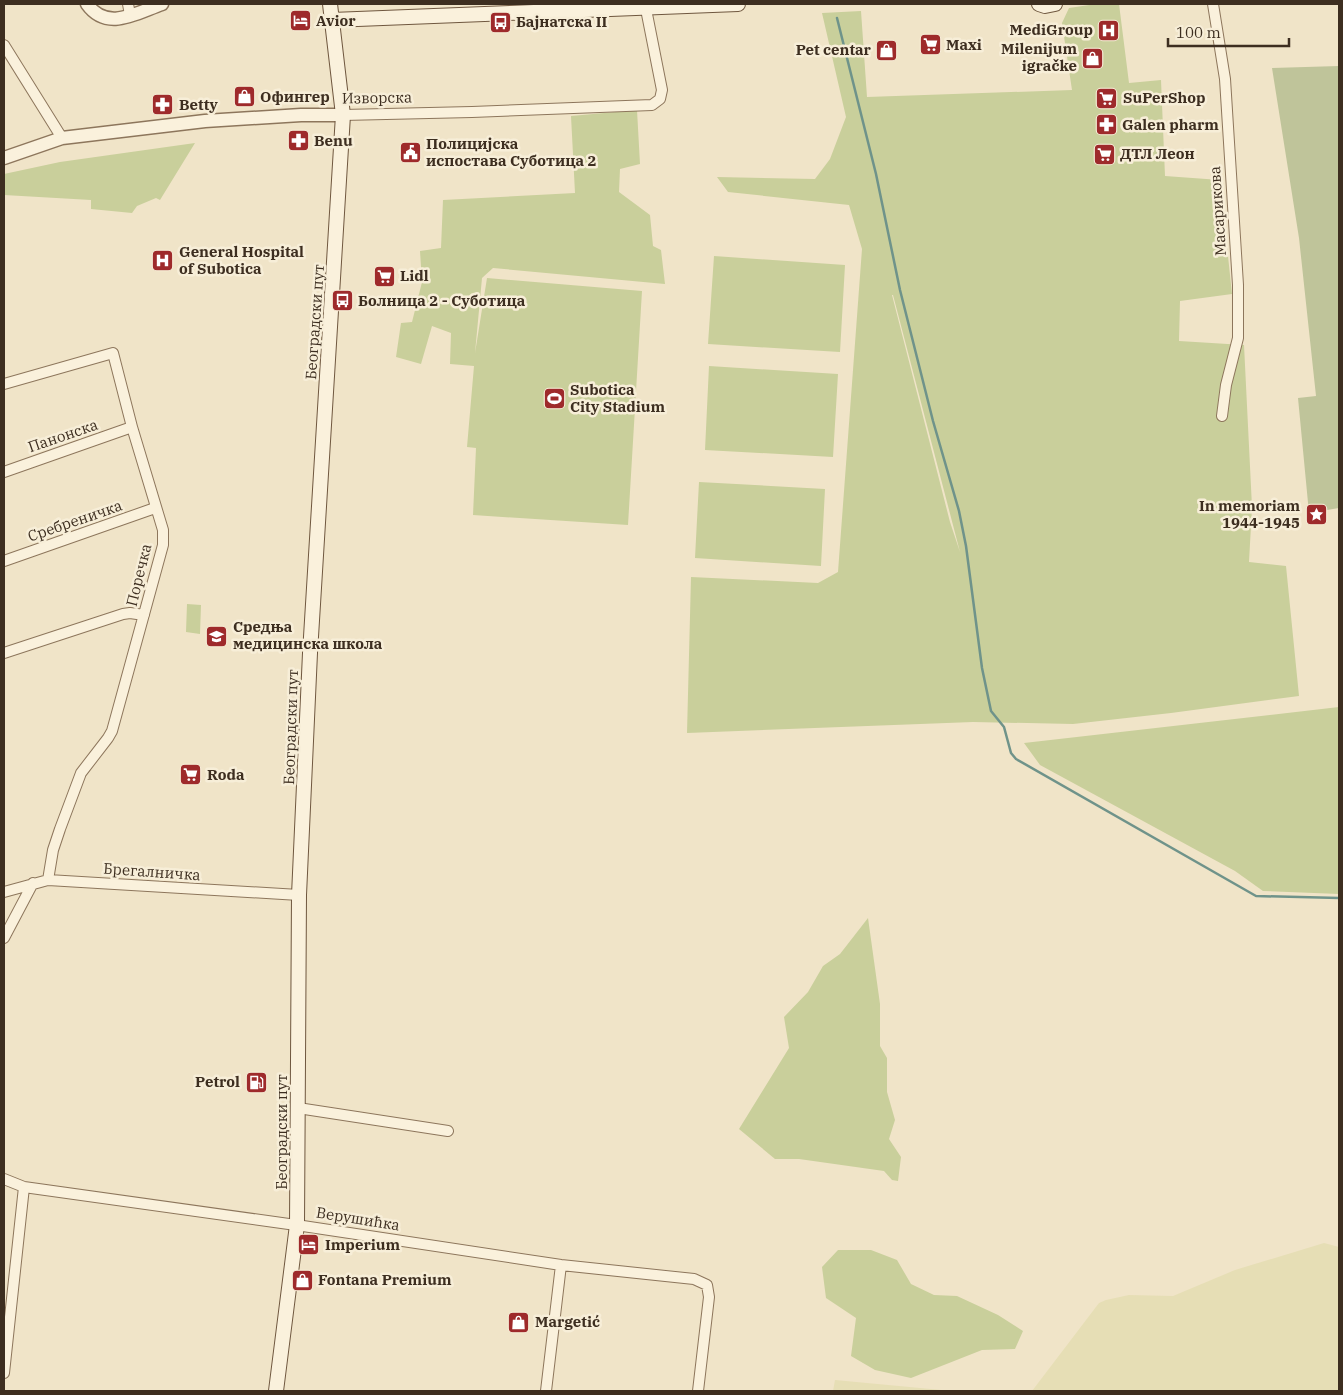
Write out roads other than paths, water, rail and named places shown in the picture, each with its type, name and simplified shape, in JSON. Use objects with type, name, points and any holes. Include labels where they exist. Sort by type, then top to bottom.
[{"type":"main road","name":"Београдски пут","points":[[276,1391],[297,1225],[300,895],[310,653],[343,115],[330,4]]},
{"type":"main road","points":[[332,20],[493,9],[738,4]]},
{"type":"main road","points":[[1039,4],[1045,6],[1055,4]]},
{"type":"street","points":[[87,4],[96,14],[108,19],[129,9],[162,4]]},
{"type":"street","name":"Масарикова","points":[[1213,4],[1225,79],[1238,285],[1238,338],[1226,385],[1222,416]]},
{"type":"street","name":"Изворска","points":[[4,158],[62,138],[205,121],[301,115],[472,112],[652,105],[660,99],[662,90],[645,6]]},
{"type":"street","points":[[4,45],[62,138]]},
{"type":"street","name":"Поречка","points":[[4,384],[114,353],[132,427],[163,530],[163,545],[112,730],[81,773],[55,843],[48,880]]},
{"type":"street","name":"Панонска","points":[[4,472],[132,427]]},
{"type":"street","name":"Сребреничка","points":[[4,561],[156,508]]},
{"type":"street","points":[[4,653],[123,614],[144,615]]},
{"type":"street","name":"Брегалничка","points":[[4,892],[48,880],[300,895]]},
{"type":"street","points":[[4,938],[33,883]]},
{"type":"street","points":[[298,1108],[448,1130]]},
{"type":"street","name":"Верушићка","points":[[4,1179],[24,1187],[297,1225],[561,1265],[694,1279],[706,1285],[709,1297],[698,1391]]},
{"type":"street","points":[[4,1373],[24,1187]]},
{"type":"street","points":[[546,1391],[561,1265]]},
{"type":"waterway","points":[[837,18],[876,174],[900,290],[933,421],[959,511],[966,546],[982,668],[991,711],[1004,727],[1011,753],[1016,759],[1256,896],[1339,898]]},
{"type":"place","name":"Avior","points":[[300,21]]},
{"type":"place","name":"Бајнатска II","points":[[500,22]]},
{"type":"place","name":"MediGroup","points":[[1109,30]]},
{"type":"place","name":"Maxi","points":[[930,45]]},
{"type":"place","name":"Pet centar","points":[[887,50]]},
{"type":"place","name":"Milenijum igračke","points":[[1093,58]]},
{"type":"place","name":"Офингер","points":[[244,97]]},
{"type":"place","name":"SuPerShop","points":[[1107,98]]},
{"type":"place","name":"Betty","points":[[163,105]]},
{"type":"place","name":"Galen pharm","points":[[1106,125]]},
{"type":"place","name":"Benu","points":[[298,141]]},
{"type":"place","name":"Полицијска испостава Суботица 2","points":[[410,153]]},
{"type":"place","name":"ДТЛ Леон","points":[[1104,154]]},
{"type":"place","name":"General Hospital of Subotica","points":[[163,261]]},
{"type":"place","name":"Lidl","points":[[384,276]]},
{"type":"place","name":"Болница 2 - Суботица","points":[[342,301]]},
{"type":"place","name":"Subotica City Stadium","points":[[554,399]]},
{"type":"place","name":"In memoriam 1944-1945","points":[[1316,515]]},
{"type":"place","name":"Средња медицинска школа","points":[[217,636]]},
{"type":"place","name":"Roda","points":[[191,775]]},
{"type":"place","name":"Petrol","points":[[256,1082]]},
{"type":"place","name":"Imperium","points":[[309,1245]]},
{"type":"place","name":"Fontana Premium","points":[[302,1280]]},
{"type":"place","name":"Margetić","points":[[519,1322]]}]
